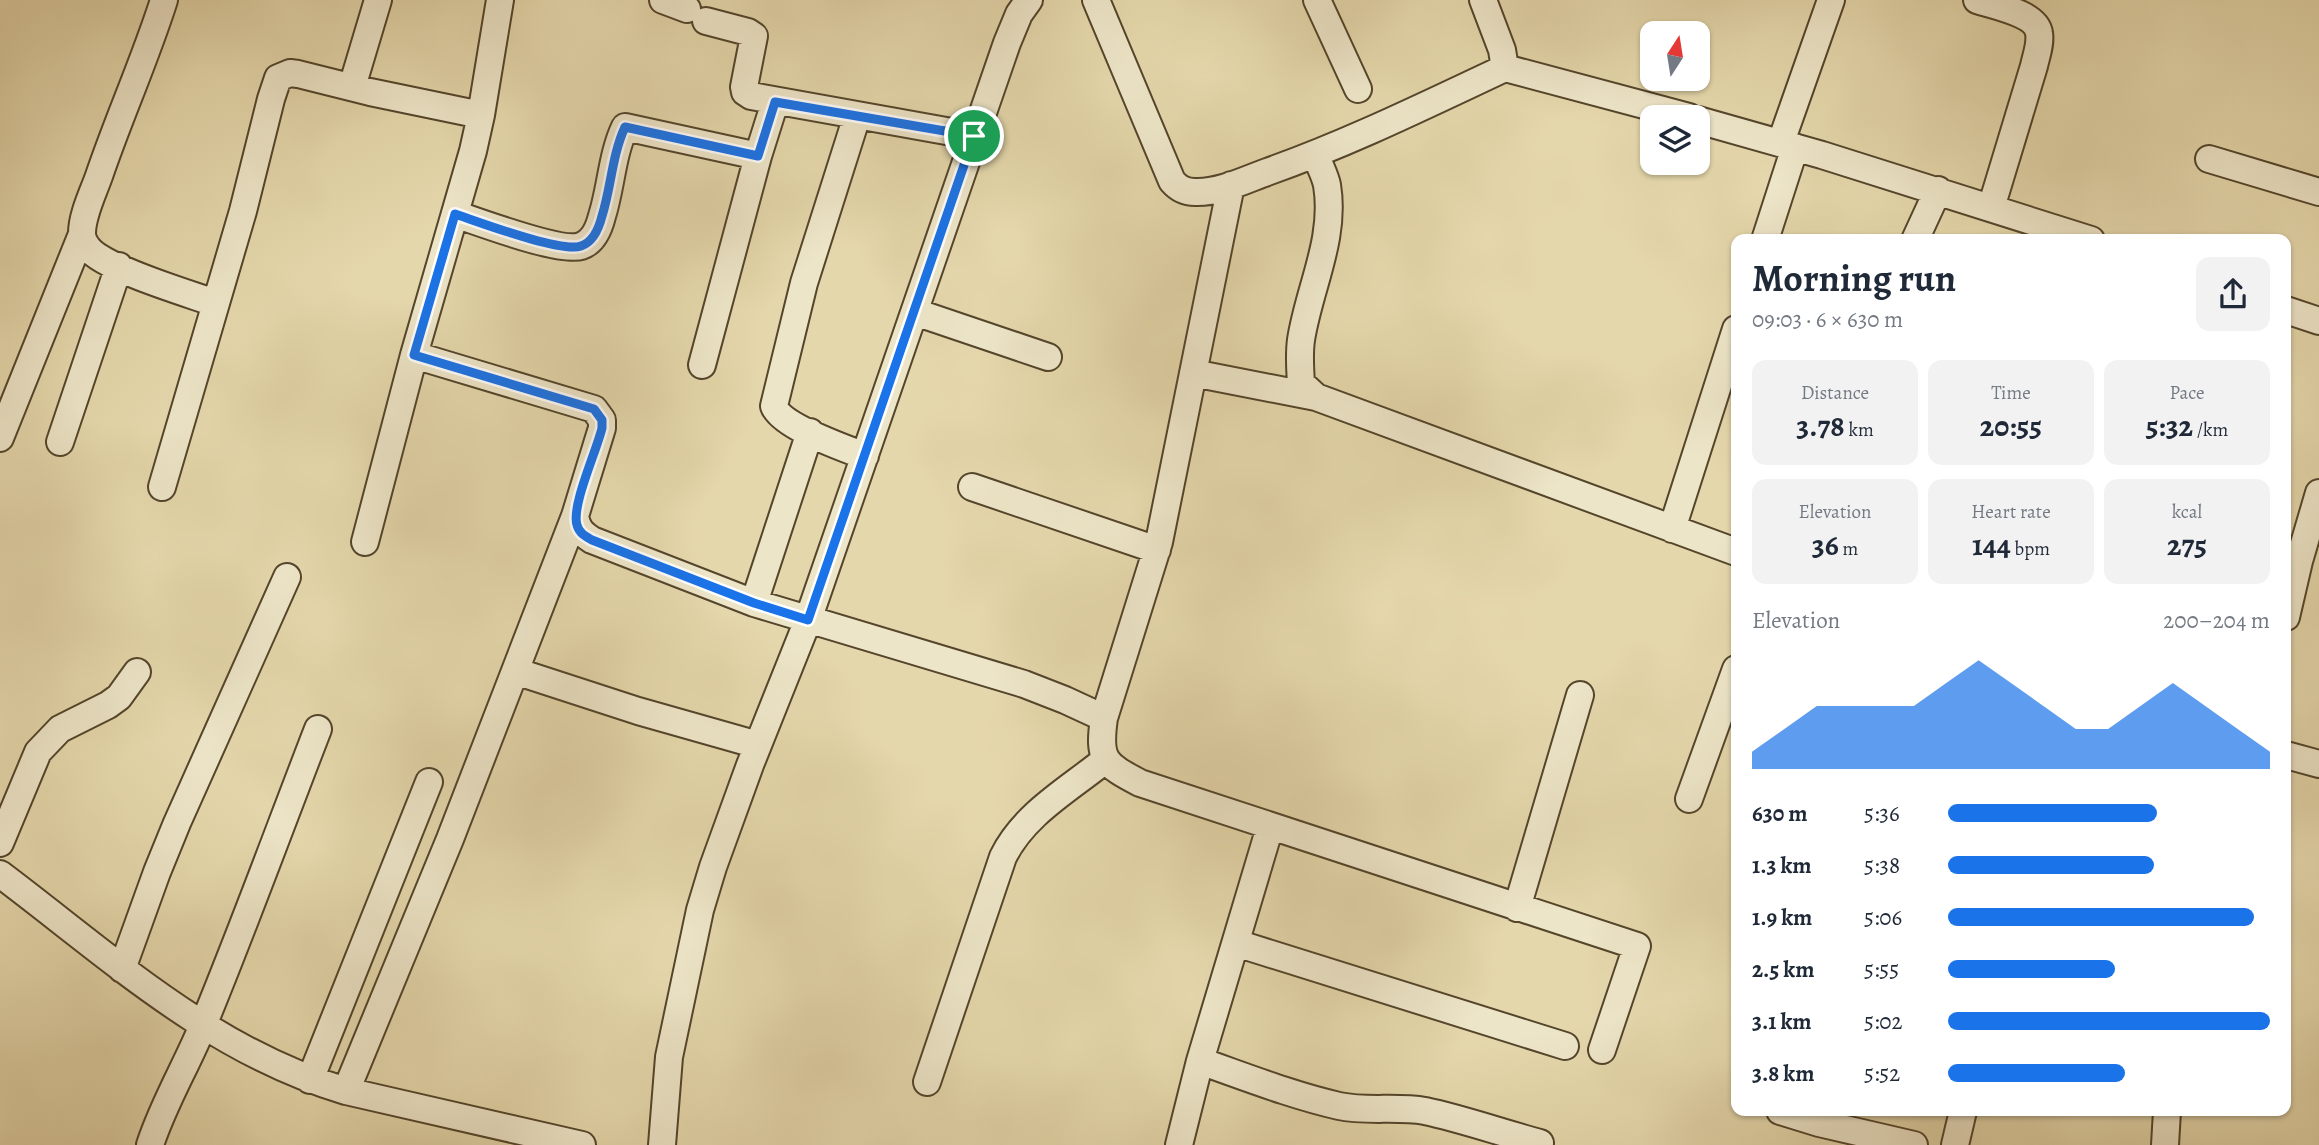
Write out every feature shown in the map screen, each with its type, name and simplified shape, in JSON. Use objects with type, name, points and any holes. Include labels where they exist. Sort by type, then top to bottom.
[{"type":"street","points":[[0,438],[82,234],[89,203],[111,140],[164,0]]},
{"type":"street","points":[[352,87],[378,0]]},
{"type":"street","points":[[365,542],[481,115],[500,0]]},
{"type":"street","points":[[662,1145],[669,1057],[700,910],[725,832],[808,620],[1015,23],[1029,0]]},
{"type":"street","points":[[1096,0],[1172,181],[1178,188],[1197,192],[1231,184],[1316,155],[1505,68],[1644,105]]},
{"type":"street","points":[[1317,0],[1359,89]]},
{"type":"street","points":[[1483,0],[1499,41],[1505,68]]},
{"type":"street","points":[[1766,234],[1788,145],[1831,0]]},
{"type":"street","points":[[1977,0],[2031,19],[2039,31],[2039,46],[2034,66],[1991,208]]},
{"type":"street","points":[[686,10],[754,36],[744,87],[745,92],[751,96],[974,136]]},
{"type":"street","points":[[162,487],[250,186],[278,78],[290,73],[298,74],[481,115]]},
{"type":"street","points":[[702,365],[775,102]]},
{"type":"street","points":[[857,116],[804,283],[774,406],[776,412],[810,432],[865,456]]},
{"type":"street","points":[[1710,123],[1938,190],[1991,208],[2049,233]]},
{"type":"street","points":[[455,214],[542,241],[568,247],[581,246],[592,239],[602,218],[625,127],[758,156]]},
{"type":"street","points":[[1316,155],[1326,183],[1329,202],[1326,240],[1301,340],[1299,362],[1301,383],[1316,397]]},
{"type":"street","points":[[2209,159],[2319,192]]},
{"type":"street","points":[[1231,184],[1168,504],[1157,550],[1104,718],[1101,741],[1105,760],[1118,772],[1140,783],[1270,828],[1637,946],[1602,1050]]},
{"type":"street","points":[[1918,234],[1938,190]]},
{"type":"street","points":[[82,234],[85,245],[94,254],[158,283],[215,303]]},
{"type":"street","points":[[60,442],[119,266]]},
{"type":"street","points":[[915,312],[1048,357]]},
{"type":"street","points":[[2291,312],[2319,321]]},
{"type":"street","points":[[1672,528],[1731,345]]},
{"type":"street","points":[[346,1091],[450,839],[575,516],[602,428],[602,420],[594,409],[414,355]]},
{"type":"street","points":[[1193,373],[1316,397],[1731,550]]},
{"type":"street","points":[[754,603],[810,432]]},
{"type":"street","points":[[972,487],[1157,550]]},
{"type":"street","points":[[2291,594],[2319,493]]},
{"type":"street","points":[[575,516],[582,534],[592,540],[754,603],[1024,684],[1065,699],[1104,718]]},
{"type":"street","points":[[122,969],[167,847],[286,577]]},
{"type":"street","points":[[515,671],[638,711],[758,745]]},
{"type":"street","points":[[0,843],[38,752],[46,742],[60,729],[119,697],[137,672]]},
{"type":"street","points":[[1689,799],[1731,684]]},
{"type":"street","points":[[1517,908],[1580,695]]},
{"type":"street","points":[[150,1145],[166,1101],[203,1026],[257,894],[318,729]]},
{"type":"street","points":[[2291,756],[2319,764]]},
{"type":"street","points":[[927,1082],[1003,858],[1012,840],[1046,805],[1105,760]]},
{"type":"street","points":[[310,1080],[429,782]]},
{"type":"street","points":[[1179,1145],[1200,1061],[1270,828]]},
{"type":"street","points":[[0,874],[122,969],[203,1026],[247,1052],[310,1080],[346,1091],[582,1145]]},
{"type":"street","points":[[1237,943],[1565,1046]]},
{"type":"street","points":[[1200,1061],[1270,1086],[1339,1106],[1425,1111],[1540,1143]]},
{"type":"street","points":[[1796,1116],[1914,1145]]},
{"type":"street","points":[[1955,1145],[1962,1116]]},
{"type":"street","points":[[2165,1145],[2167,1116]]},
{"type":"route","points":[[775,102],[974,136],[808,620],[693,580],[582,534],[575,516],[602,428],[602,420],[594,409],[414,355],[455,214],[542,241],[568,247],[581,246],[592,239],[602,218],[625,127],[758,156],[775,102]]}]
